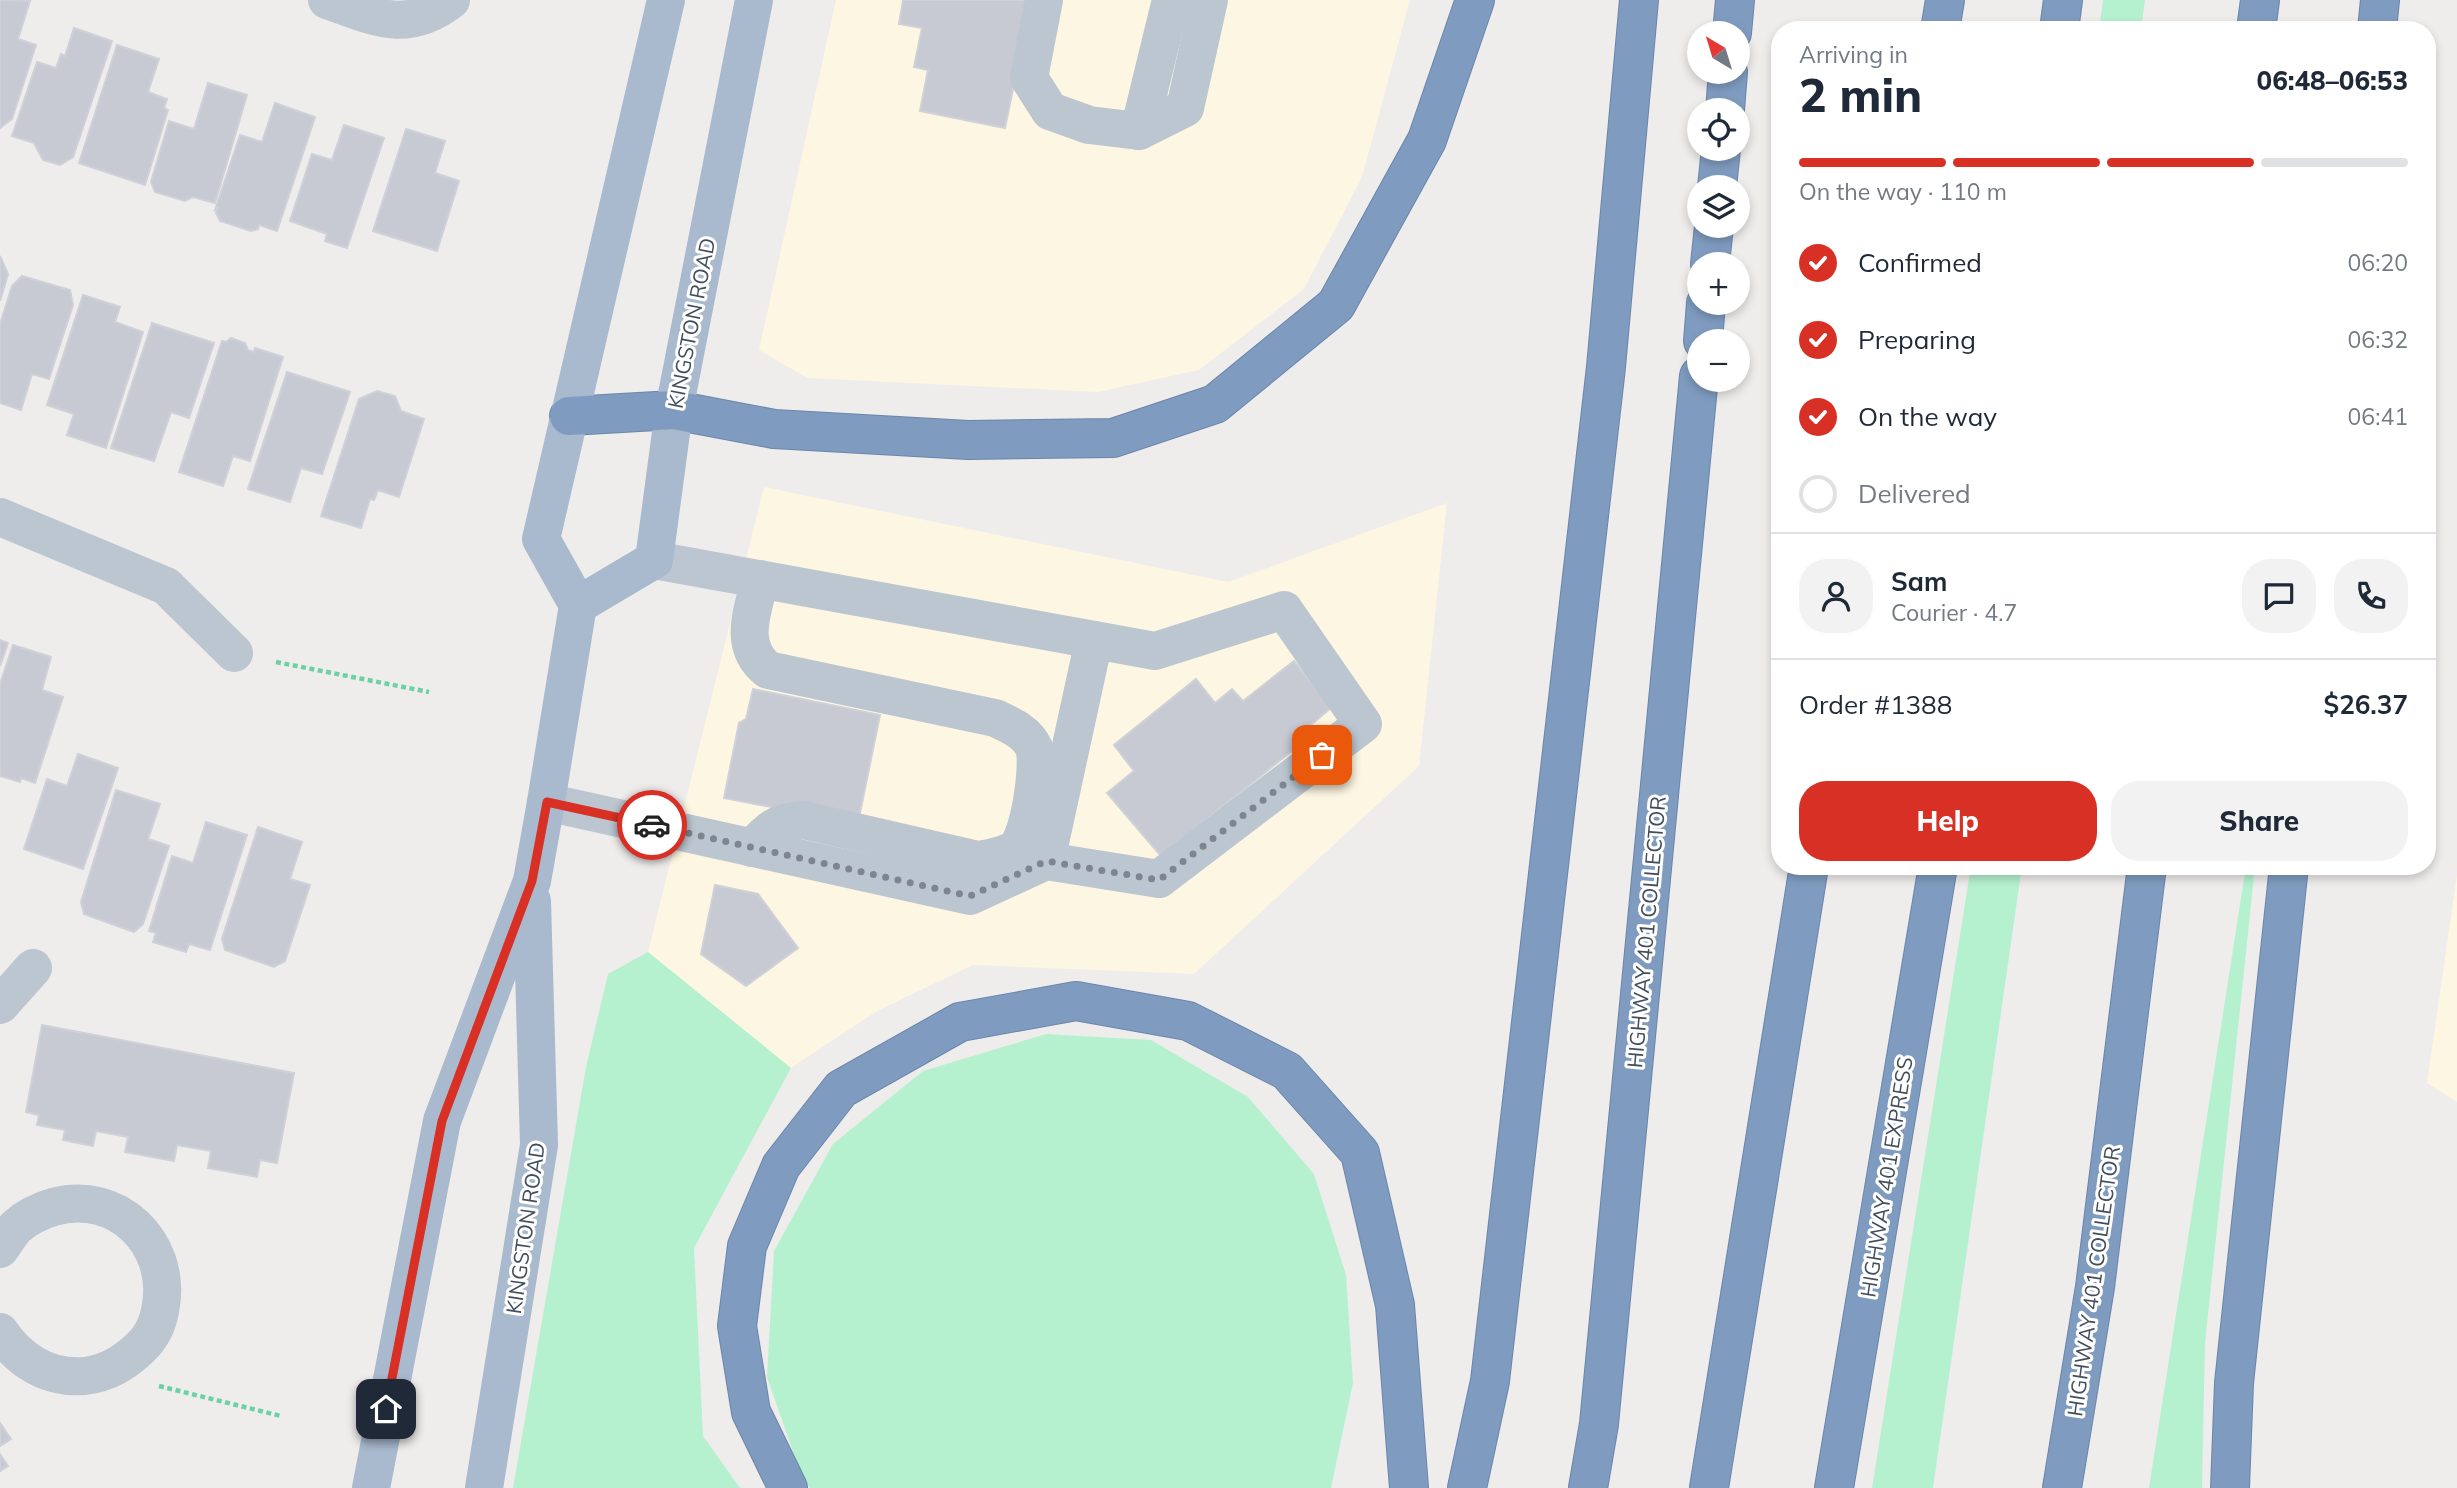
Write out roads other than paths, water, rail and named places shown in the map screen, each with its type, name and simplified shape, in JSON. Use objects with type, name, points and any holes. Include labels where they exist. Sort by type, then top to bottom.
[{"type":"highway","points":[[569,416],[674,410],[774,429],[968,440],[1113,438],[1215,404],[1336,305],[1427,140],[1475,0]]},
{"type":"highway","points":[[1468,1488],[1490,1381],[1606,368],[1639,0]]},
{"type":"highway","points":[[1733,21],[1735,0]]},
{"type":"highway","points":[[1942,21],[1945,0]]},
{"type":"highway","points":[[2060,21],[2063,0]]},
{"type":"highway","points":[[2257,21],[2260,0]]},
{"type":"highway","points":[[2378,21],[2380,0]]},
{"type":"highway","name":"HIGHWAY 401 COLLECTOR","points":[[1588,1488],[1599,1424],[1697,392]]},
{"type":"highway","points":[[1709,1488],[1808,875]]},
{"type":"highway","name":"HIGHWAY 401 EXPRESS","points":[[1834,1488],[1936,875]]},
{"type":"highway","name":"HIGHWAY 401 COLLECTOR","points":[[2062,1488],[2095,1287],[2146,875]]},
{"type":"highway","points":[[2230,1488],[2234,1382],[2288,875]]},
{"type":"highway","points":[[788,1488],[751,1412],[737,1326],[747,1247],[781,1166],[841,1089],[960,1022],[1076,1001],[1188,1021],[1287,1071],[1360,1153],[1395,1305],[1409,1488]]},
{"type":"main road","points":[[653,560],[578,605],[541,539],[666,0]]},
{"type":"main road","name":"KINGSTON ROAD","points":[[653,560],[674,410],[754,0]]},
{"type":"main road","name":"KINGSTON ROAD","points":[[371,1488],[442,1121],[532,881],[578,605]]},
{"type":"main road","name":"KINGSTON ROAD","points":[[485,1488],[539,1145],[532,881]]},
{"type":"street","points":[[327,0],[373,17],[391,20],[428,14],[451,0]]},
{"type":"street","points":[[1044,0],[1029,78],[1051,111],[1089,125],[1139,131],[1185,108],[1209,0]]},
{"type":"street","points":[[1139,131],[1171,0]]},
{"type":"street","points":[[0,517],[166,586],[234,653]]},
{"type":"street","points":[[547,802],[970,896],[1046,861],[1159,880],[1363,724],[1284,610],[1155,651],[653,560]]},
{"type":"street","points":[[752,848],[772,827],[784,822],[803,820],[978,860],[998,856],[1016,848],[1026,831],[1036,764],[1033,747],[1020,730],[995,718],[768,670],[756,660],[750,649],[750,630],[760,579]]},
{"type":"street","points":[[1046,861],[1094,640]]},
{"type":"street","points":[[0,1005],[33,968]]},
{"type":"street","points":[[0,1332],[19,1356],[43,1371],[72,1377],[100,1374],[126,1361],[147,1341],[159,1316],[164,1288],[158,1260],[145,1235],[123,1216],[96,1205],[68,1203],[41,1211],[6,1229]]}]
